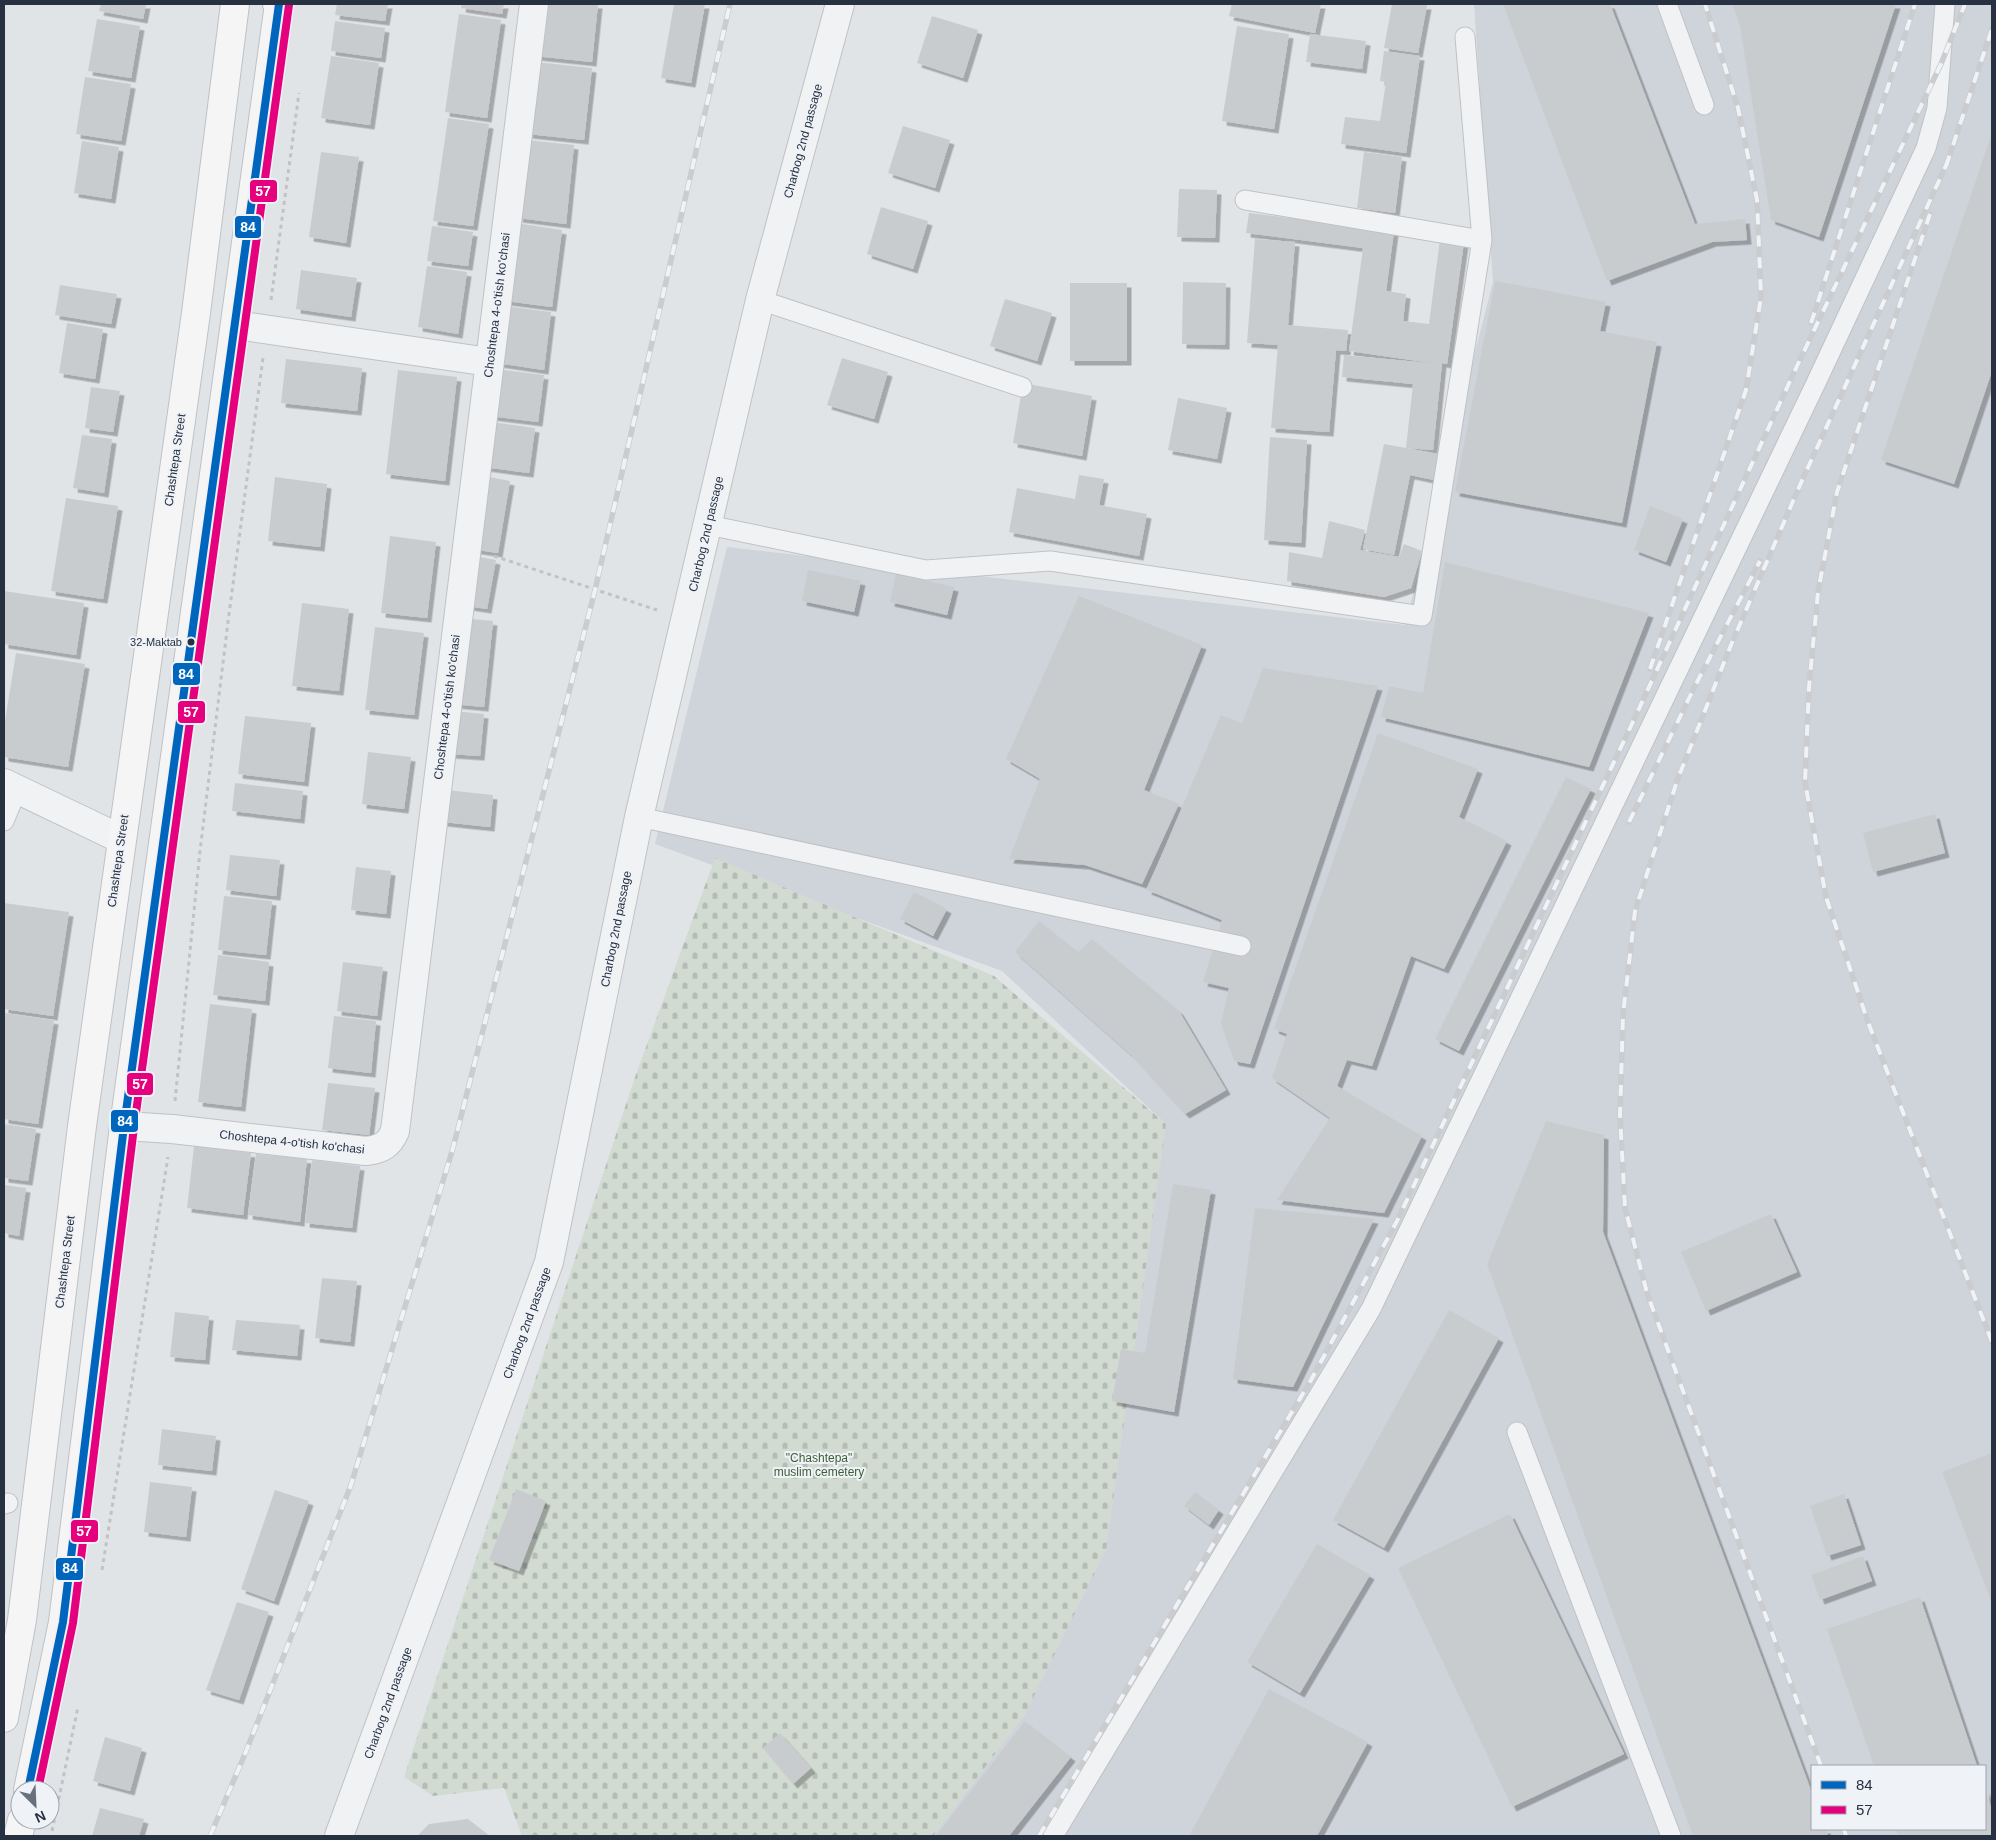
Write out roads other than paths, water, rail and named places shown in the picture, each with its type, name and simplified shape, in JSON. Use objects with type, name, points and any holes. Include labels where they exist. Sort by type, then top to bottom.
[{"type":"main road","name":"Chashtepa Street","points":[[4,1718],[22,1620],[82,1126],[196,313],[235,4]]},
{"type":"main road","points":[[30,1780],[63,1622],[124,1126],[236,325],[278,4]]},
{"type":"street","name":"Choshtepa 4-o'tish ko'chasi","points":[[124,1126],[172,1129],[366,1151],[379,1150],[390,1142],[395,1131],[534,4]]},
{"type":"street","name":"Charbog 2nd passage","points":[[339,1836],[549,1262],[639,817],[760,300],[840,4]]},
{"type":"street","points":[[236,325],[490,362]]},
{"type":"street","points":[[11,786],[121,839]]},
{"type":"lane","points":[[1668,4],[1704,105]]},
{"type":"lane","points":[[1053,1836],[1371,1309],[1802,412],[1926,148],[1937,108],[1944,4]]},
{"type":"lane","points":[[708,525],[926,570],[1050,561],[1422,616],[1482,240],[1465,37]]},
{"type":"lane","points":[[1245,200],[1482,240]]},
{"type":"lane","points":[[760,300],[1022,387]]},
{"type":"lane","points":[[4,822],[11,786]]},
{"type":"lane","points":[[639,817],[1241,946]]},
{"type":"lane","points":[[1517,1432],[1671,1836]]},
{"type":"railway","points":[[210,1836],[245,1754],[351,1485],[453,1148],[595,590],[730,4]]},
{"type":"railway","points":[[1650,669],[1746,390],[1761,297],[1757,200],[1738,108],[1705,4]]},
{"type":"railway","points":[[1811,323],[1915,4]]},
{"type":"railway","points":[[1039,1836],[1311,1380],[1397,1221],[1631,726],[1797,366],[1941,64],[1965,4]]},
{"type":"railway","points":[[1946,166],[1992,29]]},
{"type":"railway","points":[[1821,1765],[1647,1293],[1625,1208],[1620,1115],[1623,1015],[1635,911],[1677,781],[1731,645],[1800,485],[1948,161]]},
{"type":"railway","points":[[1930,214],[1837,492],[1818,592],[1809,687],[1805,782],[1826,897],[1868,1022],[1992,1342]]},
{"type":"railway","points":[[1629,822],[1695,686],[1760,561]]},
{"type":"railway","points":[[1844,1830],[1846,1836]]},
{"type":"place","name":"32-Maktab","points":[[191,642]]},
{"type":"park label","name":"\"Chashtepa\" muslim cemetery","points":[[819,1465]]}]
